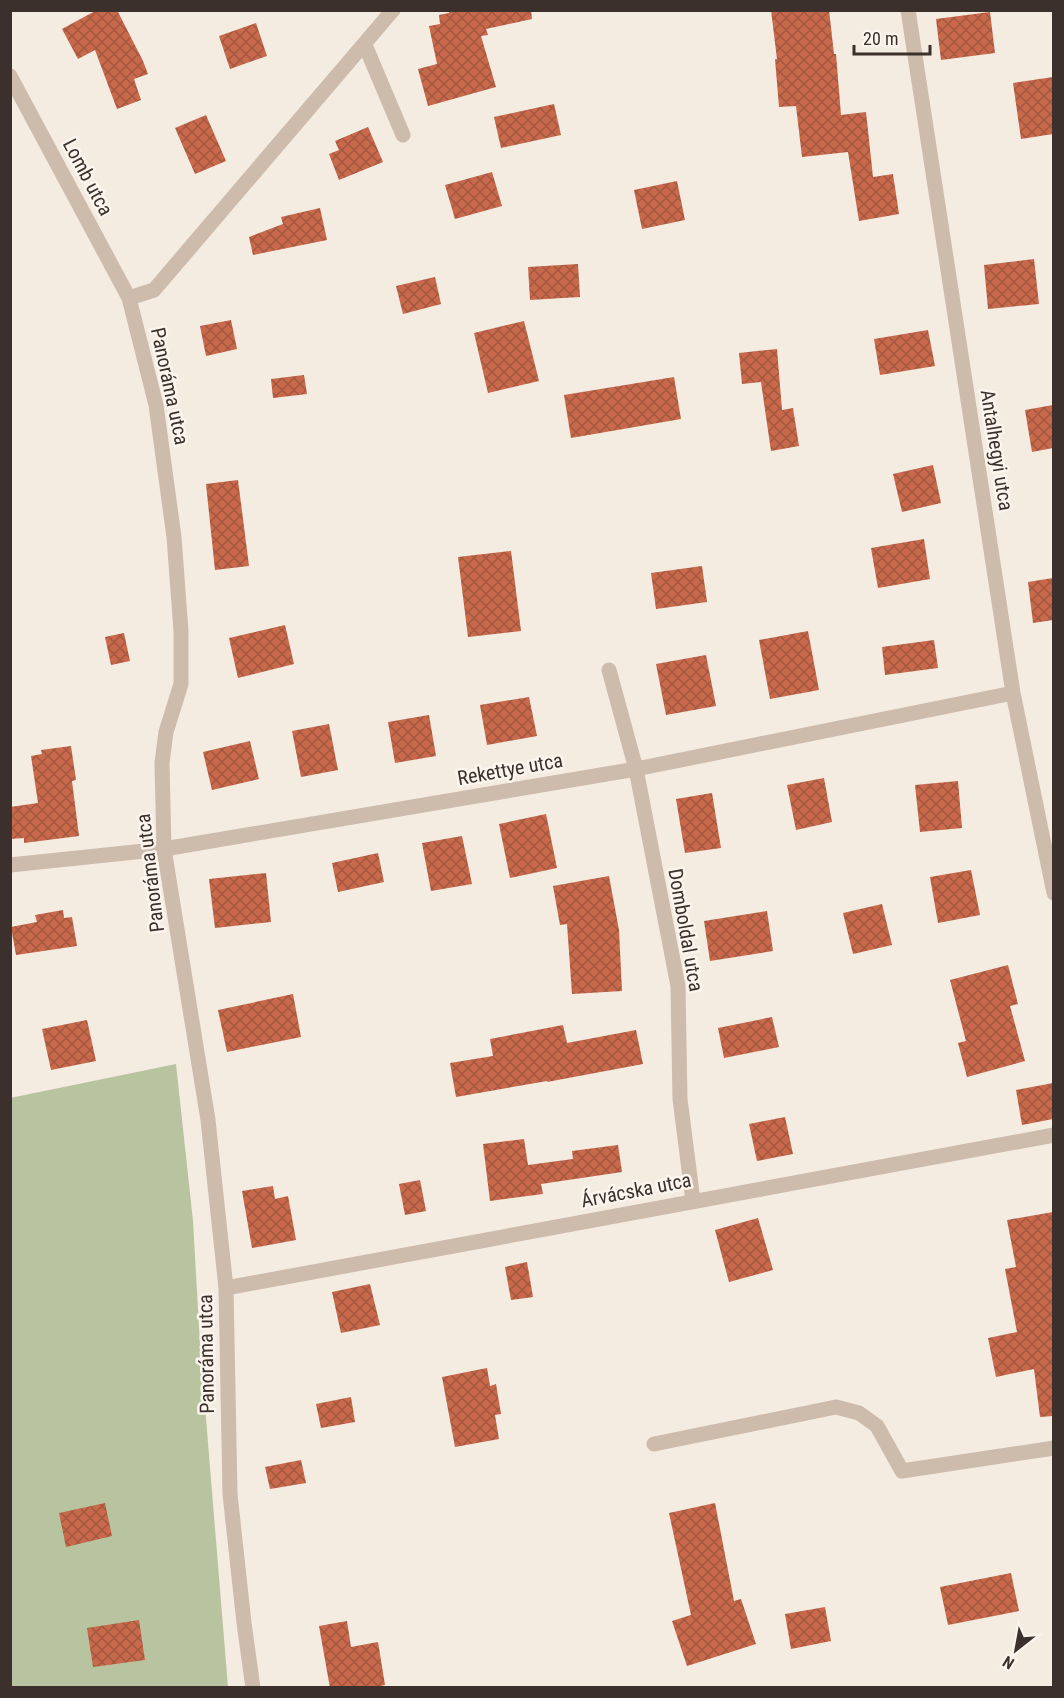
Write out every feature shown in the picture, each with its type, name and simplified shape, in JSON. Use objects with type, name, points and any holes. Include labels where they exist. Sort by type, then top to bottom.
[{"type":"street","points":[[129,298],[154,290],[393,10]]},
{"type":"street","name":"Antalhegyi utca","points":[[908,10],[1013,693],[1053,893]]},
{"type":"street","points":[[365,45],[403,135]]},
{"type":"street","name":"Lomb utca","points":[[10,76],[129,298]]},
{"type":"street","name":"Panoráma utca","points":[[129,298],[156,405],[174,537],[181,631],[181,684],[166,732],[162,763],[164,849],[208,1120],[226,1288],[230,1494],[243,1623],[253,1688]]},
{"type":"street","name":"Domboldal utca","points":[[609,670],[636,769],[678,986],[680,1099],[693,1201]]},
{"type":"street","name":"Rekettye utca","points":[[10,865],[164,849],[636,769],[1013,693]]},
{"type":"street","name":"Árvácska utca","points":[[226,1288],[1053,1135]]},
{"type":"street","points":[[654,1444],[836,1407],[859,1413],[878,1426],[902,1471],[1053,1448]]},
{"type":"green space","points":[[176,1064],[193,1221],[200,1345],[228,1687],[11,1687],[10,1098]]},
{"type":"building","points":[[97,10],[117,10],[148,74],[134,79],[141,100],[117,109],[95,50],[78,59],[62,29]]},
{"type":"building","points":[[449,10],[531,10],[532,19],[486,29],[488,35],[481,36],[496,87],[428,106],[418,69],[437,64],[429,26],[440,24],[439,15],[449,13]]},
{"type":"building","points":[[771,10],[829,10],[834,54],[836,54],[841,115],[866,112],[873,177],[893,174],[899,214],[859,221],[848,152],[802,157],[796,106],[779,107],[775,59],[777,59]]},
{"type":"building","points":[[990,12],[995,53],[941,60],[936,19]]},
{"type":"building","points":[[256,23],[267,56],[230,69],[219,36]]},
{"type":"building","points":[[1053,77],[1053,134],[1021,139],[1013,83]]},
{"type":"building","points":[[554,104],[561,135],[501,148],[494,117]]},
{"type":"building","points":[[206,115],[226,161],[195,174],[175,128]]},
{"type":"building","points":[[368,127],[383,162],[339,180],[329,154],[339,150],[335,141]]},
{"type":"building","points":[[492,172],[502,206],[455,219],[445,185]]},
{"type":"building","points":[[677,181],[685,220],[642,229],[634,190]]},
{"type":"building","points":[[320,208],[327,240],[253,255],[249,237],[283,224],[281,217]]},
{"type":"building","points":[[1034,259],[1039,304],[988,309],[984,265]]},
{"type":"building","points":[[578,264],[580,297],[530,300],[528,267]]},
{"type":"building","points":[[435,277],[441,304],[403,314],[396,286]]},
{"type":"building","points":[[231,320],[237,349],[206,356],[200,326]]},
{"type":"building","points":[[524,321],[539,381],[488,393],[474,333]]},
{"type":"building","points":[[928,330],[935,366],[880,375],[874,339]]},
{"type":"building","points":[[777,349],[782,410],[793,408],[799,446],[771,451],[761,382],[742,384],[739,353]]},
{"type":"building","points":[[304,375],[307,394],[273,398],[271,379]]},
{"type":"building","points":[[674,377],[681,419],[571,438],[564,395]]},
{"type":"building","points":[[1053,405],[1053,448],[1032,452],[1025,410]]},
{"type":"building","points":[[933,465],[941,503],[902,512],[893,474]]},
{"type":"building","points":[[238,480],[249,566],[215,570],[206,484]]},
{"type":"building","points":[[924,539],[930,579],[878,588],[871,548]]},
{"type":"building","points":[[511,551],[521,631],[468,637],[458,557]]},
{"type":"building","points":[[702,566],[707,602],[656,609],[651,573]]},
{"type":"building","points":[[1053,578],[1053,620],[1033,623],[1028,582]]},
{"type":"building","points":[[285,625],[294,664],[238,678],[229,638]]},
{"type":"building","points":[[808,631],[819,690],[770,699],[759,640]]},
{"type":"building","points":[[124,633],[130,661],[111,665],[105,637]]},
{"type":"building","points":[[934,640],[938,668],[885,675],[882,647]]},
{"type":"building","points":[[706,655],[716,706],[666,715],[656,664]]},
{"type":"building","points":[[529,697],[537,736],[487,745],[480,705]]},
{"type":"building","points":[[429,715],[436,756],[395,763],[388,722]]},
{"type":"building","points":[[329,724],[338,770],[301,777],[292,731]]},
{"type":"building","points":[[250,741],[259,779],[212,790],[203,752]]},
{"type":"building","points":[[71,746],[76,780],[72,781],[79,836],[24,843],[24,838],[10,839],[10,807],[38,803],[31,756],[42,754],[41,750]]},
{"type":"building","points":[[824,778],[832,822],[796,830],[787,785]]},
{"type":"building","points":[[958,781],[962,828],[920,832],[915,785]]},
{"type":"building","points":[[712,793],[721,848],[685,853],[676,799]]},
{"type":"building","points":[[546,814],[557,868],[510,878],[499,824]]},
{"type":"building","points":[[462,836],[472,884],[431,891],[422,843]]},
{"type":"building","points":[[378,853],[384,882],[338,892],[332,863]]},
{"type":"building","points":[[971,870],[980,915],[938,923],[930,877]]},
{"type":"building","points":[[266,873],[271,922],[215,928],[209,879]]},
{"type":"building","points":[[609,876],[619,930],[622,991],[572,994],[567,924],[560,925],[553,886]]},
{"type":"building","points":[[882,904],[892,945],[853,954],[843,913]]},
{"type":"building","points":[[63,910],[64,918],[72,917],[77,946],[16,955],[11,927],[37,922],[35,915]]},
{"type":"building","points":[[767,911],[773,951],[710,961],[704,921]]},
{"type":"building","points":[[1008,965],[1018,1004],[1010,1006],[1025,1061],[967,1077],[958,1043],[966,1041],[950,980]]},
{"type":"building","points":[[293,994],[301,1037],[227,1052],[218,1010]]},
{"type":"building","points":[[772,1017],[779,1047],[724,1058],[718,1028]]},
{"type":"building","points":[[87,1020],[96,1061],[51,1070],[42,1029]]},
{"type":"building","points":[[563,1025],[567,1043],[636,1030],[643,1064],[456,1097],[450,1063],[493,1056],[490,1039]]},
{"type":"building","points":[[1053,1083],[1053,1119],[1022,1125],[1016,1090]]},
{"type":"building","points":[[785,1117],[793,1154],[757,1161],[749,1124]]},
{"type":"building","points":[[524,1139],[528,1165],[573,1159],[572,1151],[618,1145],[622,1172],[541,1184],[543,1194],[490,1201],[483,1144]]},
{"type":"building","points":[[420,1180],[426,1211],[405,1215],[399,1184]]},
{"type":"building","points":[[273,1186],[275,1199],[288,1196],[296,1240],[252,1248],[242,1191]]},
{"type":"building","points":[[1053,1212],[1053,1416],[1040,1417],[1034,1369],[996,1377],[988,1338],[1017,1332],[1005,1269],[1016,1267],[1007,1220]]},
{"type":"building","points":[[758,1218],[773,1270],[729,1282],[715,1230]]},
{"type":"building","points":[[527,1262],[533,1297],[511,1300],[505,1267]]},
{"type":"building","points":[[370,1284],[380,1325],[341,1333],[332,1292]]},
{"type":"building","points":[[487,1368],[490,1386],[496,1384],[501,1414],[495,1415],[499,1439],[455,1447],[442,1377]]},
{"type":"building","points":[[351,1397],[355,1422],[321,1428],[316,1404]]},
{"type":"building","points":[[301,1460],[306,1483],[270,1489],[265,1467]]},
{"type":"building","points":[[105,1503],[112,1536],[66,1547],[59,1513]]},
{"type":"building","points":[[715,1503],[734,1601],[741,1599],[756,1644],[687,1666],[672,1621],[691,1615],[669,1513]]},
{"type":"building","points":[[1011,1573],[1019,1611],[948,1625],[940,1587]]},
{"type":"building","points":[[825,1607],[831,1641],[791,1649],[785,1614]]},
{"type":"building","points":[[139,1620],[145,1660],[93,1667],[87,1628]]},
{"type":"building","points":[[347,1621],[351,1647],[378,1642],[385,1685],[372,1688],[330,1688],[319,1626]]}]
